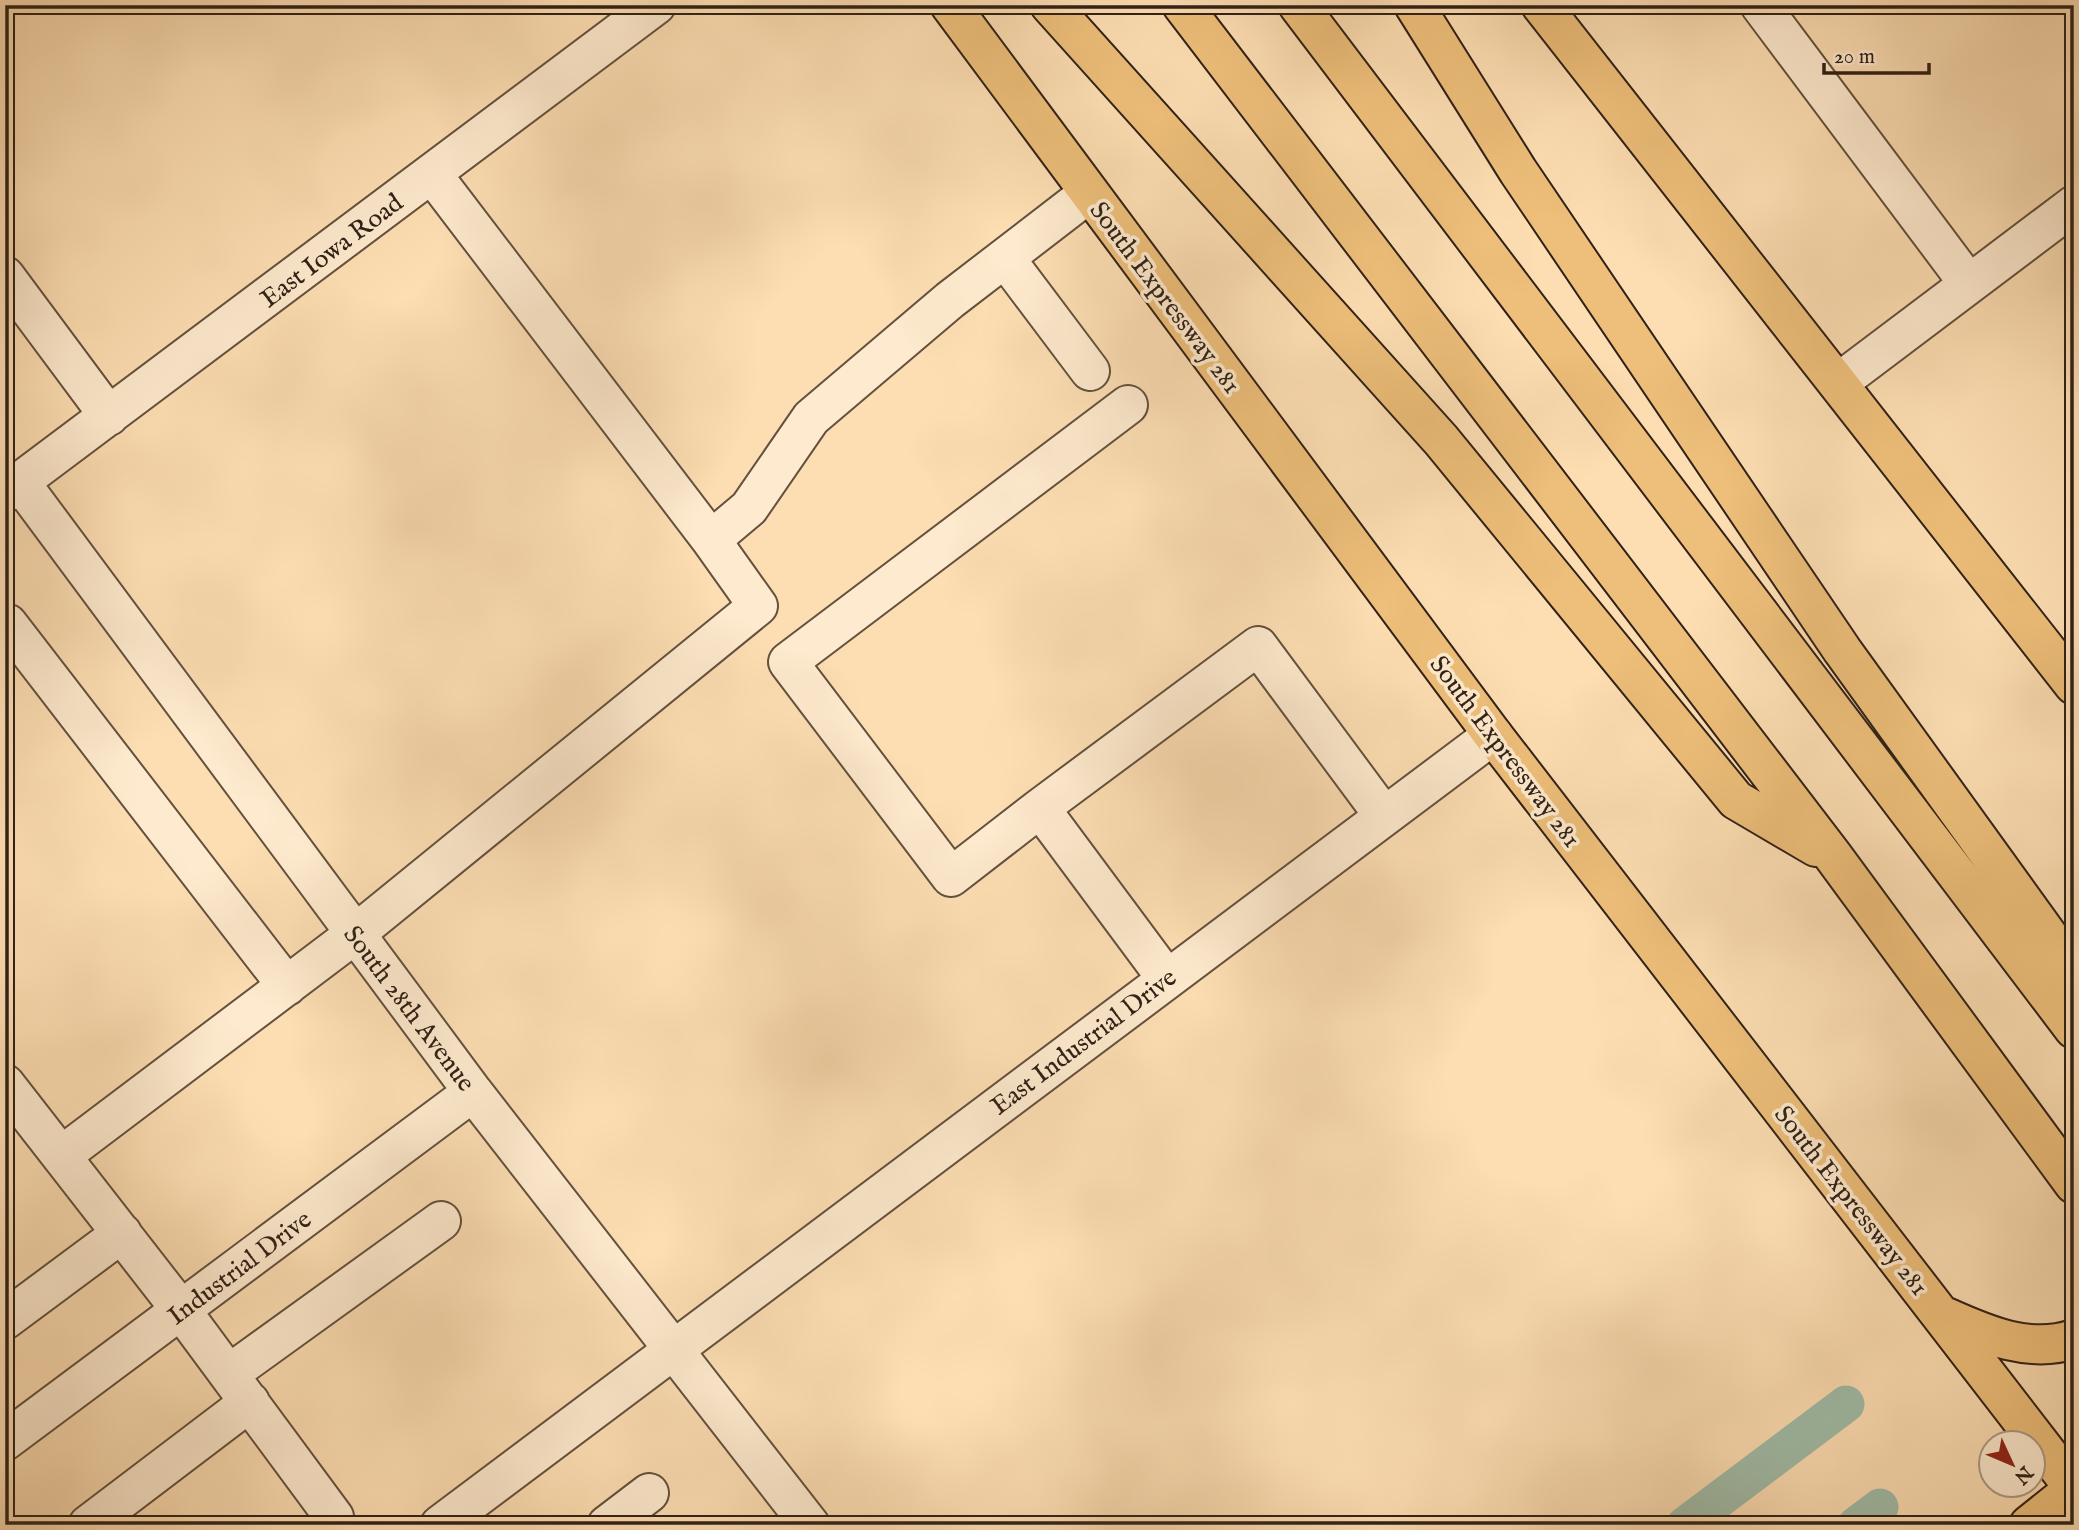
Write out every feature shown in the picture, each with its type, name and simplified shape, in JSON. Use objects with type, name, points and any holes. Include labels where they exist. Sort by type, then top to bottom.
[{"type":"main road","name":"South Expressway 281","points":[[950,5],[1493,735],[2074,1488]]},
{"type":"main road","points":[[1050,5],[1441,440],[1736,800],[1833,856]]},
{"type":"main road","points":[[1182,5],[1833,856],[2074,1184]]},
{"type":"main road","points":[[1297,5],[2074,1028]]},
{"type":"main road","points":[[1414,5],[1518,171],[1842,650],[2049,937],[2074,1028]]},
{"type":"main road","points":[[1542,5],[2074,685]]},
{"type":"main road","points":[[1941,1314],[1996,1340],[2063,1343],[2074,1339]]},
{"type":"main road","points":[[2029,1525],[2074,1488]]},
{"type":"street","name":"East Iowa Road","points":[[13,488],[656,5]]},
{"type":"street","points":[[1760,5],[1969,284]]},
{"type":"street","points":[[61,1156],[355,934],[758,606],[711,540],[432,174]]},
{"type":"street","points":[[711,540],[749,508],[811,418],[950,300],[1089,193]]},
{"type":"street","points":[[1838,383],[2074,205]]},
{"type":"street","points":[[1005,258],[1090,371]]},
{"type":"street","points":[[5,276],[109,416]]},
{"type":"street","points":[[1128,405],[788,662],[951,877],[1040,807],[1258,646],[1384,816]]},
{"type":"street","name":"South 28th Avenue","points":[[13,488],[473,1092],[810,1525]]},
{"type":"street","points":[[5,624],[8,624],[287,986]]},
{"type":"street","name":"East Industrial Drive","points":[[440,1525],[1493,735]]},
{"type":"street","points":[[1040,807],[1167,979]]},
{"type":"street","points":[[5,1084],[239,1388],[330,1522]]},
{"type":"street","name":"Industrial Drive","points":[[5,1441],[473,1092]]},
{"type":"street","points":[[88,1525],[239,1388],[441,1221]]},
{"type":"street","points":[[5,1320],[122,1233]]},
{"type":"street","points":[[607,1525],[649,1493]]},
{"type":"waterway","points":[[1685,1525],[1846,1404]]},
{"type":"waterway","points":[[1856,1525],[1880,1507]]}]
